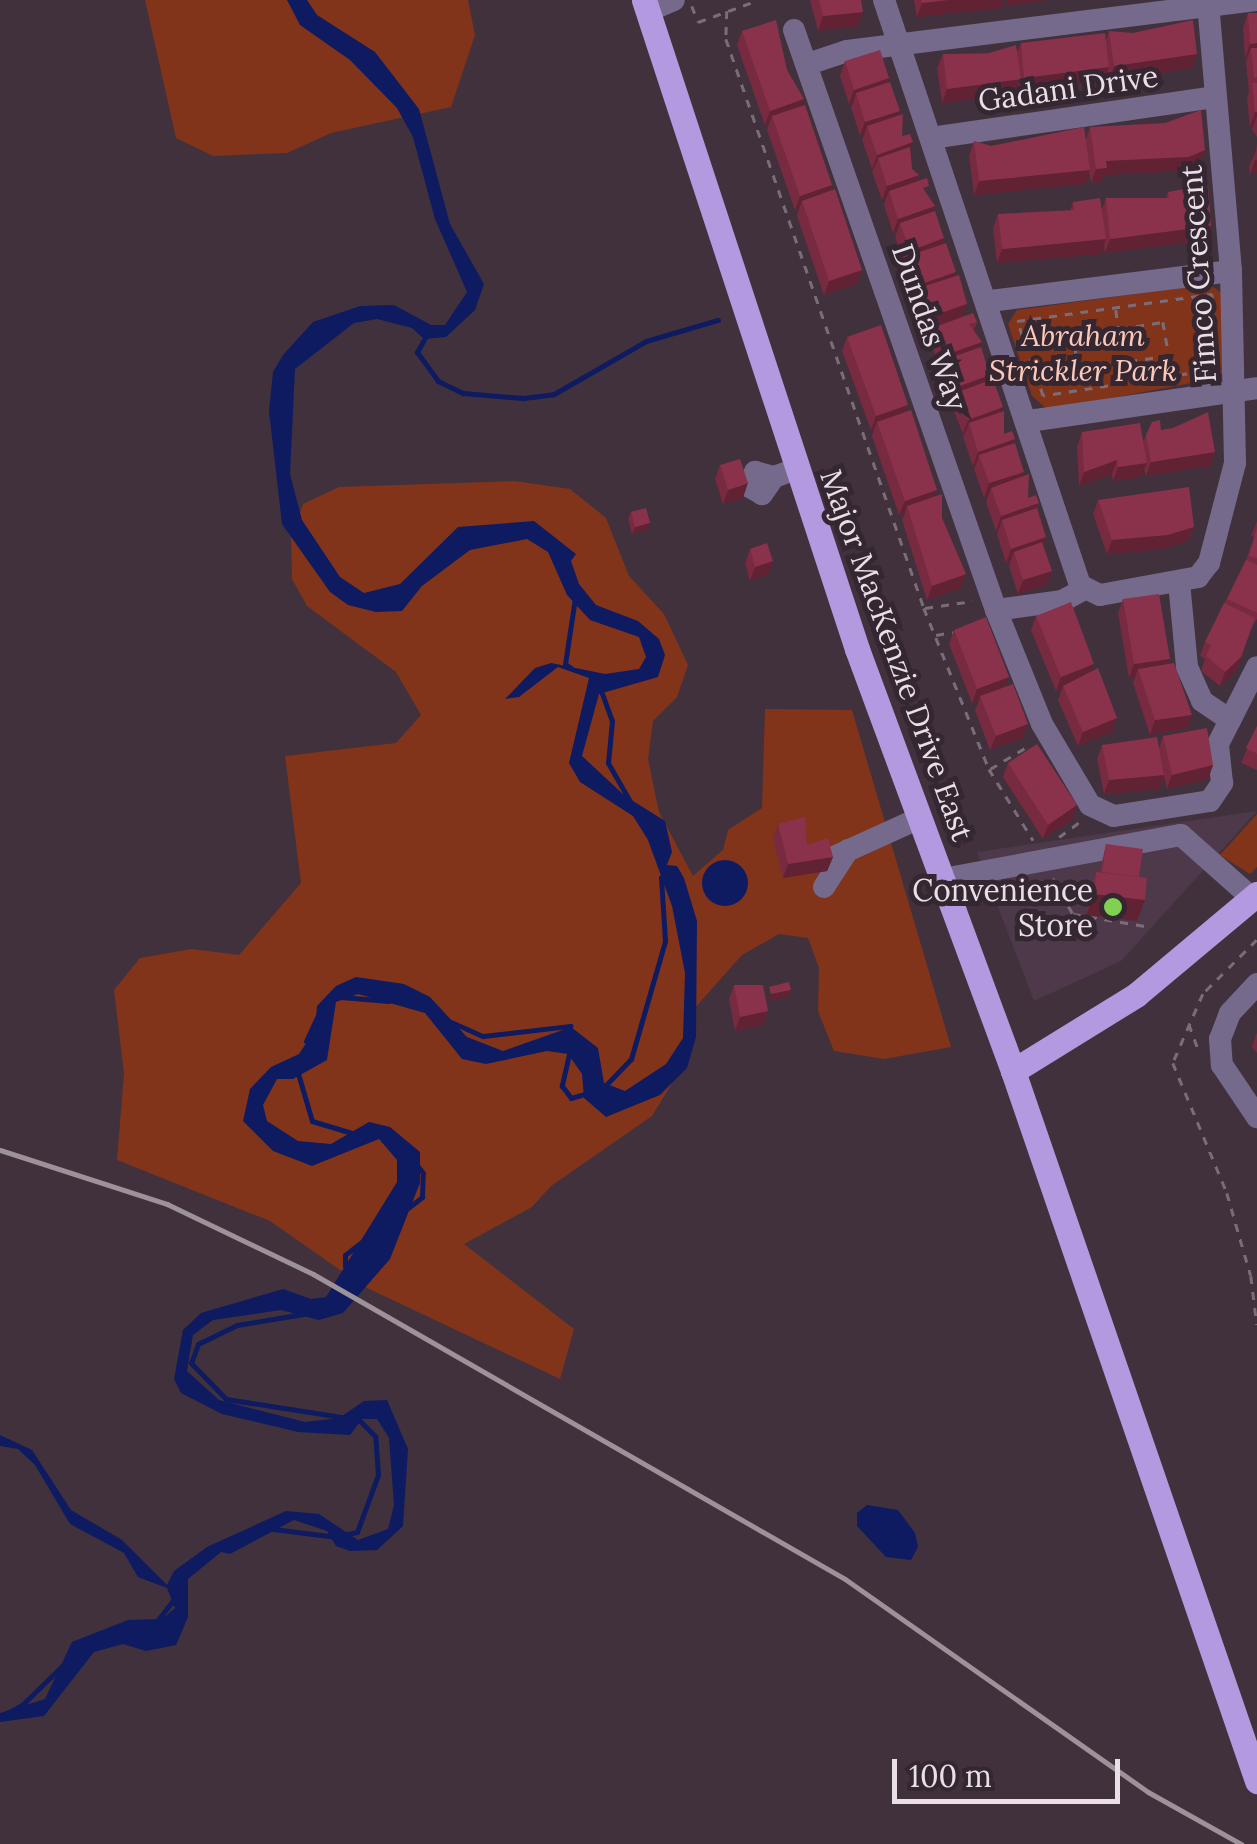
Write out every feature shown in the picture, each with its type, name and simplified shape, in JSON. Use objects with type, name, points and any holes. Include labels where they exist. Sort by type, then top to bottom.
[{"type":"main road","name":"Major MacKenzie Drive East","points":[[646,6],[785,473],[920,818],[1013,1071],[1257,1781]]},
{"type":"main road","points":[[1013,1071],[1136,995],[1255,896]]},
{"type":"street","points":[[646,6],[674,0]]},
{"type":"street","points":[[884,0],[1086,589]]},
{"type":"street","points":[[808,64],[847,52],[901,48],[1208,3],[1257,0]]},
{"type":"street","name":"Fimco Crescent","points":[[1179,582],[1198,576],[1208,564],[1235,463],[1247,388],[1230,271],[1208,3]]},
{"type":"street","name":"Dundas Way","points":[[794,30],[994,605],[1048,734],[1090,805],[1099,809]]},
{"type":"street","name":"Gadani Drive","points":[[931,138],[1214,97]]},
{"type":"street","points":[[990,302],[1230,271]]},
{"type":"street","points":[[1029,421],[1247,388]]},
{"type":"street","points":[[994,605],[1062,602],[1086,589],[1100,594],[1179,582],[1187,667],[1202,700],[1230,720]]},
{"type":"street","points":[[1099,809],[1114,816],[1210,802],[1222,783],[1218,744],[1257,667]]},
{"type":"street","points":[[825,861],[920,818]]},
{"type":"street","points":[[942,879],[1046,847],[1181,835],[1255,896]]},
{"type":"street","points":[[824,886],[848,850]]},
{"type":"street","points":[[1257,984],[1230,1013],[1220,1039],[1222,1065],[1257,1117]]},
{"type":"path","points":[[690,0],[698,22],[758,0]]},
{"type":"path","points":[[728,11],[726,38],[924,608],[989,770],[1034,843],[1046,847],[1074,914],[1145,926]]},
{"type":"path","points":[[1212,294],[1218,369],[1043,396],[1017,321],[1116,307],[1212,294]]},
{"type":"path","points":[[1116,307],[1125,383]]},
{"type":"path","points":[[1163,322],[1169,356],[1122,362],[1078,370],[1073,336],[1163,322]]},
{"type":"path","points":[[826,325],[832,323]]},
{"type":"path","points":[[924,608],[994,605]]},
{"type":"path","points":[[935,635],[968,630]]},
{"type":"path","points":[[965,711],[980,704]]},
{"type":"path","points":[[989,770],[1048,734]]},
{"type":"path","points":[[1046,847],[1099,809]]},
{"type":"path","points":[[1257,940],[1204,994],[1173,1063],[1227,1194],[1251,1276],[1257,1325]]},
{"type":"path","points":[[1188,1023],[1198,1052]]},
{"type":"shaded area","points":[[287,0],[307,0],[317,15],[375,52],[419,109],[450,224],[484,284],[475,310],[446,337],[424,339],[412,328],[377,319],[354,323],[295,369],[290,474],[302,520],[340,577],[364,593],[400,584],[458,527],[534,521],[576,554],[571,561],[579,584],[596,605],[638,621],[659,639],[665,655],[658,677],[599,694],[582,756],[625,796],[665,821],[672,852],[667,865],[677,866],[684,878],[697,921],[696,1037],[687,1068],[660,1095],[606,1117],[584,1098],[582,1074],[568,1054],[547,1051],[486,1064],[462,1059],[425,1013],[358,994],[336,1002],[327,1060],[293,1079],[277,1079],[263,1105],[267,1121],[298,1141],[331,1144],[369,1122],[390,1127],[420,1152],[420,1183],[390,1259],[343,1313],[319,1320],[281,1310],[213,1320],[193,1335],[187,1371],[219,1400],[305,1422],[339,1418],[364,1401],[387,1400],[408,1449],[403,1526],[377,1550],[350,1551],[336,1546],[327,1531],[294,1520],[230,1554],[221,1552],[188,1579],[188,1617],[176,1645],[146,1651],[123,1644],[94,1652],[44,1716],[0,1722],[0,1713],[45,1699],[72,1642],[128,1620],[162,1619],[175,1608],[167,1588],[138,1577],[124,1553],[70,1524],[35,1465],[18,1449],[0,1446],[0,1435],[32,1450],[71,1510],[122,1540],[167,1585],[174,1571],[207,1547],[286,1511],[319,1514],[358,1540],[388,1529],[394,1505],[389,1438],[377,1419],[362,1419],[350,1435],[298,1432],[222,1414],[181,1393],[174,1379],[183,1330],[201,1313],[283,1289],[311,1299],[326,1297],[397,1182],[397,1160],[379,1139],[312,1166],[273,1151],[243,1121],[250,1089],[271,1067],[299,1054],[315,1030],[317,1006],[336,986],[356,977],[404,984],[430,997],[467,1037],[503,1051],[571,1027],[598,1048],[604,1083],[625,1091],[666,1064],[683,1038],[685,973],[672,906],[648,840],[633,816],[580,782],[569,763],[589,678],[558,667],[519,697],[505,699],[535,668],[551,663],[605,674],[639,669],[646,657],[639,637],[590,620],[567,595],[548,552],[527,539],[470,550],[422,586],[402,611],[376,612],[348,605],[330,592],[282,524],[269,411],[273,372],[283,355],[313,322],[360,306],[394,305],[431,325],[445,325],[467,292],[435,219],[413,137],[397,108],[350,60],[300,25]]},
{"type":"shaded area","points":[[1257,811],[1121,961],[1034,1001],[977,852]]},
{"type":"shaded area","points":[[725,860],[741,867],[748,883],[741,899],[725,906],[709,899],[702,883],[709,867]]},
{"type":"shaded area","points":[[867,1505],[898,1510],[915,1533],[918,1547],[911,1560],[886,1557],[857,1526],[857,1513]]},
{"type":"green space","points":[[145,0],[468,0],[475,35],[451,107],[331,133],[287,153],[213,156],[176,138]]},
{"type":"green space","name":"Abraham Strickler Park","points":[[1209,284],[1223,294],[1230,364],[1218,378],[1048,410],[1032,396],[1008,324],[1017,310]]},
{"type":"green space","points":[[514,481],[570,489],[606,518],[629,576],[664,614],[688,665],[677,697],[653,721],[648,759],[659,812],[693,876],[723,850],[728,830],[762,808],[765,709],[852,710],[951,1047],[884,1059],[834,1051],[818,1011],[819,968],[808,938],[779,934],[742,955],[692,1011],[680,1070],[652,1116],[551,1186],[532,1207],[464,1244],[574,1329],[560,1379],[363,1286],[270,1221],[117,1160],[124,1073],[114,990],[140,958],[192,949],[239,955],[301,883],[285,756],[396,743],[421,715],[396,672],[307,606],[292,579],[291,538],[303,504],[339,487]]},
{"type":"green space","points":[[1257,814],[1257,867],[1250,874],[1220,855]]},
{"type":"building","points":[[819,0],[861,0],[863,12],[823,16]]},
{"type":"building","points":[[1248,13],[1257,13],[1257,43],[1250,44]]},
{"type":"building","points":[[776,20],[787,70],[804,99],[770,111],[742,31]]},
{"type":"building","points":[[1193,20],[1197,54],[1114,66],[1109,31],[1133,33]]},
{"type":"building","points":[[1105,33],[1109,67],[1024,78],[1021,43]]},
{"type":"building","points":[[1016,45],[1021,79],[947,89],[943,54],[986,54]]},
{"type":"building","points":[[1251,48],[1257,48],[1254,78]]},
{"type":"building","points":[[880,50],[889,78],[854,90],[845,61]]},
{"type":"building","points":[[890,82],[900,111],[865,122],[856,93]]},
{"type":"building","points":[[1252,83],[1257,83],[1257,112],[1255,112]]},
{"type":"building","points":[[805,105],[832,185],[800,196],[772,116]]},
{"type":"building","points":[[1201,110],[1205,150],[1189,157],[1106,161],[1107,168],[1096,169],[1090,127],[1165,123]]},
{"type":"building","points":[[903,114],[902,136],[910,134],[913,142],[877,155],[867,126]]},
{"type":"building","points":[[1084,127],[1090,170],[979,181],[974,141],[991,146]]},
{"type":"building","points":[[910,147],[912,169],[919,175],[887,186],[878,158]]},
{"type":"building","points":[[927,178],[929,186],[923,188],[935,206],[898,219],[889,191]]},
{"type":"building","points":[[1208,185],[1211,226],[1110,239],[1106,198],[1169,198],[1168,192]]},
{"type":"building","points":[[835,189],[862,270],[829,281],[802,201]]},
{"type":"building","points":[[1100,198],[1106,239],[1002,249],[998,214],[1074,210],[1073,202]]},
{"type":"building","points":[[935,211],[944,238],[910,251],[900,223]]},
{"type":"building","points":[[946,243],[956,272],[921,284],[911,255]]},
{"type":"building","points":[[959,275],[967,304],[932,316],[922,287]]},
{"type":"building","points":[[973,313],[977,322],[969,324],[982,342],[945,355],[935,327]]},
{"type":"building","points":[[881,325],[908,405],[876,416],[847,337]]},
{"type":"building","points":[[981,347],[990,375],[957,387],[947,359]]},
{"type":"building","points":[[993,379],[1003,407],[968,420],[958,392]]},
{"type":"building","points":[[911,410],[937,490],[905,501],[877,422]]},
{"type":"building","points":[[1004,411],[1004,434],[1012,431],[1015,439],[978,452],[969,423]]},
{"type":"building","points":[[1208,412],[1215,452],[1151,462],[1146,435],[1152,422],[1160,420],[1161,430],[1173,428]]},
{"type":"building","points":[[1140,423],[1147,463],[1118,467],[1117,460],[1084,472],[1082,432]]},
{"type":"building","points":[[1015,443],[1024,472],[989,483],[979,455]]},
{"type":"building","points":[[740,459],[748,483],[728,490],[720,465]]},
{"type":"building","points":[[1029,474],[1028,498],[1036,495],[1039,503],[1001,516],[991,488]]},
{"type":"building","points":[[1189,487],[1194,527],[1168,535],[1112,540],[1098,500]]},
{"type":"building","points":[[942,494],[942,518],[966,574],[932,586],[907,506]]},
{"type":"building","points":[[646,508],[650,523],[635,527],[631,512]]},
{"type":"building","points":[[1037,508],[1046,537],[1011,549],[1002,520]]},
{"type":"building","points":[[1257,528],[1257,558],[1249,556]]},
{"type":"building","points":[[1042,542],[1052,571],[1023,580],[1014,552]]},
{"type":"building","points":[[767,543],[773,561],[755,567],[750,549]]},
{"type":"building","points":[[1246,560],[1257,565],[1257,613],[1227,599]]},
{"type":"building","points":[[1159,594],[1170,659],[1134,664],[1123,599]]},
{"type":"building","points":[[1071,602],[1094,664],[1061,677],[1036,616]]},
{"type":"building","points":[[1224,603],[1255,618],[1241,657],[1225,672],[1206,656],[1211,645],[1205,642]]},
{"type":"building","points":[[986,617],[1009,677],[977,689],[954,630]]},
{"type":"building","points":[[1174,663],[1192,715],[1155,720],[1138,669]]},
{"type":"building","points":[[1098,668],[1117,718],[1083,732],[1063,686]]},
{"type":"building","points":[[1013,684],[1028,724],[996,736],[980,696]]},
{"type":"building","points":[[1257,726],[1257,754],[1246,748]]},
{"type":"building","points":[[1207,728],[1213,765],[1172,775],[1163,736]]},
{"type":"building","points":[[1157,737],[1164,775],[1109,780],[1102,745]]},
{"type":"building","points":[[1037,744],[1077,805],[1048,825],[1008,763]]},
{"type":"building","points":[[805,817],[807,845],[828,838],[833,857],[788,864],[778,824]]},
{"type":"building","points":[[1106,844],[1143,849],[1139,877],[1102,872]]},
{"type":"building","points":[[1096,872],[1147,878],[1145,900],[1094,894]]},
{"type":"building","points":[[789,982],[791,990],[771,994],[769,987]]},
{"type":"building","points":[[734,985],[763,985],[768,1011],[740,1017]]},
{"type":"waterway","points":[[427,334],[417,352],[438,381],[463,393],[523,398],[554,394],[646,341],[718,320]]},
{"type":"waterway","points":[[571,668],[565,664],[575,598]]},
{"type":"waterway","points":[[600,688],[612,721],[608,763],[631,803]]},
{"type":"waterway","points":[[602,1089],[631,1059],[665,941],[661,877]]},
{"type":"waterway","points":[[341,997],[389,1001]]},
{"type":"waterway","points":[[306,1041],[318,1015]]},
{"type":"waterway","points":[[451,1022],[483,1036],[570,1026],[570,1034]]},
{"type":"waterway","points":[[570,1050],[562,1086],[571,1098],[587,1093]]},
{"type":"waterway","points":[[297,1070],[312,1121],[355,1134]]},
{"type":"waterway","points":[[408,1208],[422,1197],[423,1173],[416,1164]]},
{"type":"waterway","points":[[345,1266],[345,1255],[367,1238]]},
{"type":"waterway","points":[[303,1314],[237,1325],[198,1344],[191,1363],[226,1399],[348,1418]]},
{"type":"waterway","points":[[347,1534],[357,1532],[378,1475],[375,1436],[359,1420]]},
{"type":"waterway","points":[[273,1529],[336,1537]]},
{"type":"waterway","points":[[157,1621],[175,1598]]},
{"type":"waterway","points":[[0,1717],[22,1705],[66,1662]]},
{"type":"railway","points":[[0,1150],[167,1204],[313,1274],[845,1579],[1148,1792],[1241,1844]]},
{"type":"place","name":"Convenience Store","points":[[1113,907]]}]
